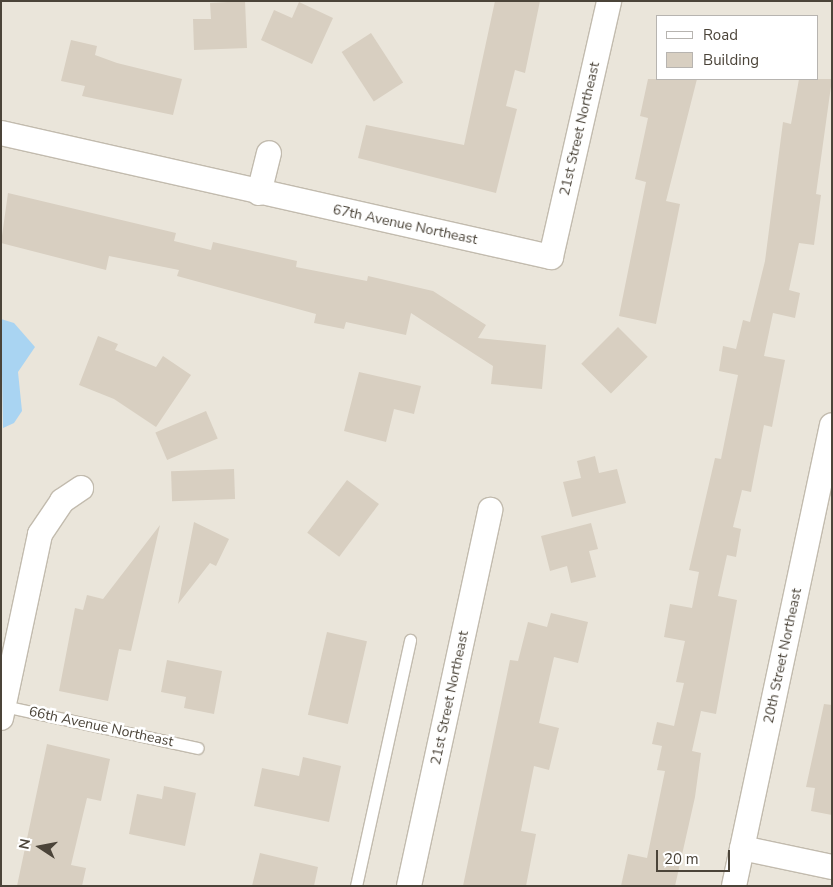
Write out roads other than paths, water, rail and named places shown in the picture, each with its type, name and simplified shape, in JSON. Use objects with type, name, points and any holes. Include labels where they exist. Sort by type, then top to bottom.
[{"type":"street","name":"21st Street Northeast","points":[[551,257],[609,1]]},
{"type":"street","name":"67th Avenue Northeast","points":[[1,133],[259,193],[551,257]]},
{"type":"street","points":[[259,193],[269,153]]},
{"type":"street","name":"20th Street Northeast","points":[[734,886],[832,425]]},
{"type":"street","points":[[3,712],[40,534],[62,501],[81,488]]},
{"type":"street","name":"21st Street Northeast","points":[[409,886],[490,510]]},
{"type":"street","points":[[742,848],[832,868]]},
{"type":"lane","points":[[356,886],[410,640]]},
{"type":"lane","name":"66th Avenue Northeast","points":[[3,712],[198,748]]},
{"type":"water","points":[[1,319],[14,323],[35,347],[18,372],[22,411],[14,423],[3,428]]}]
